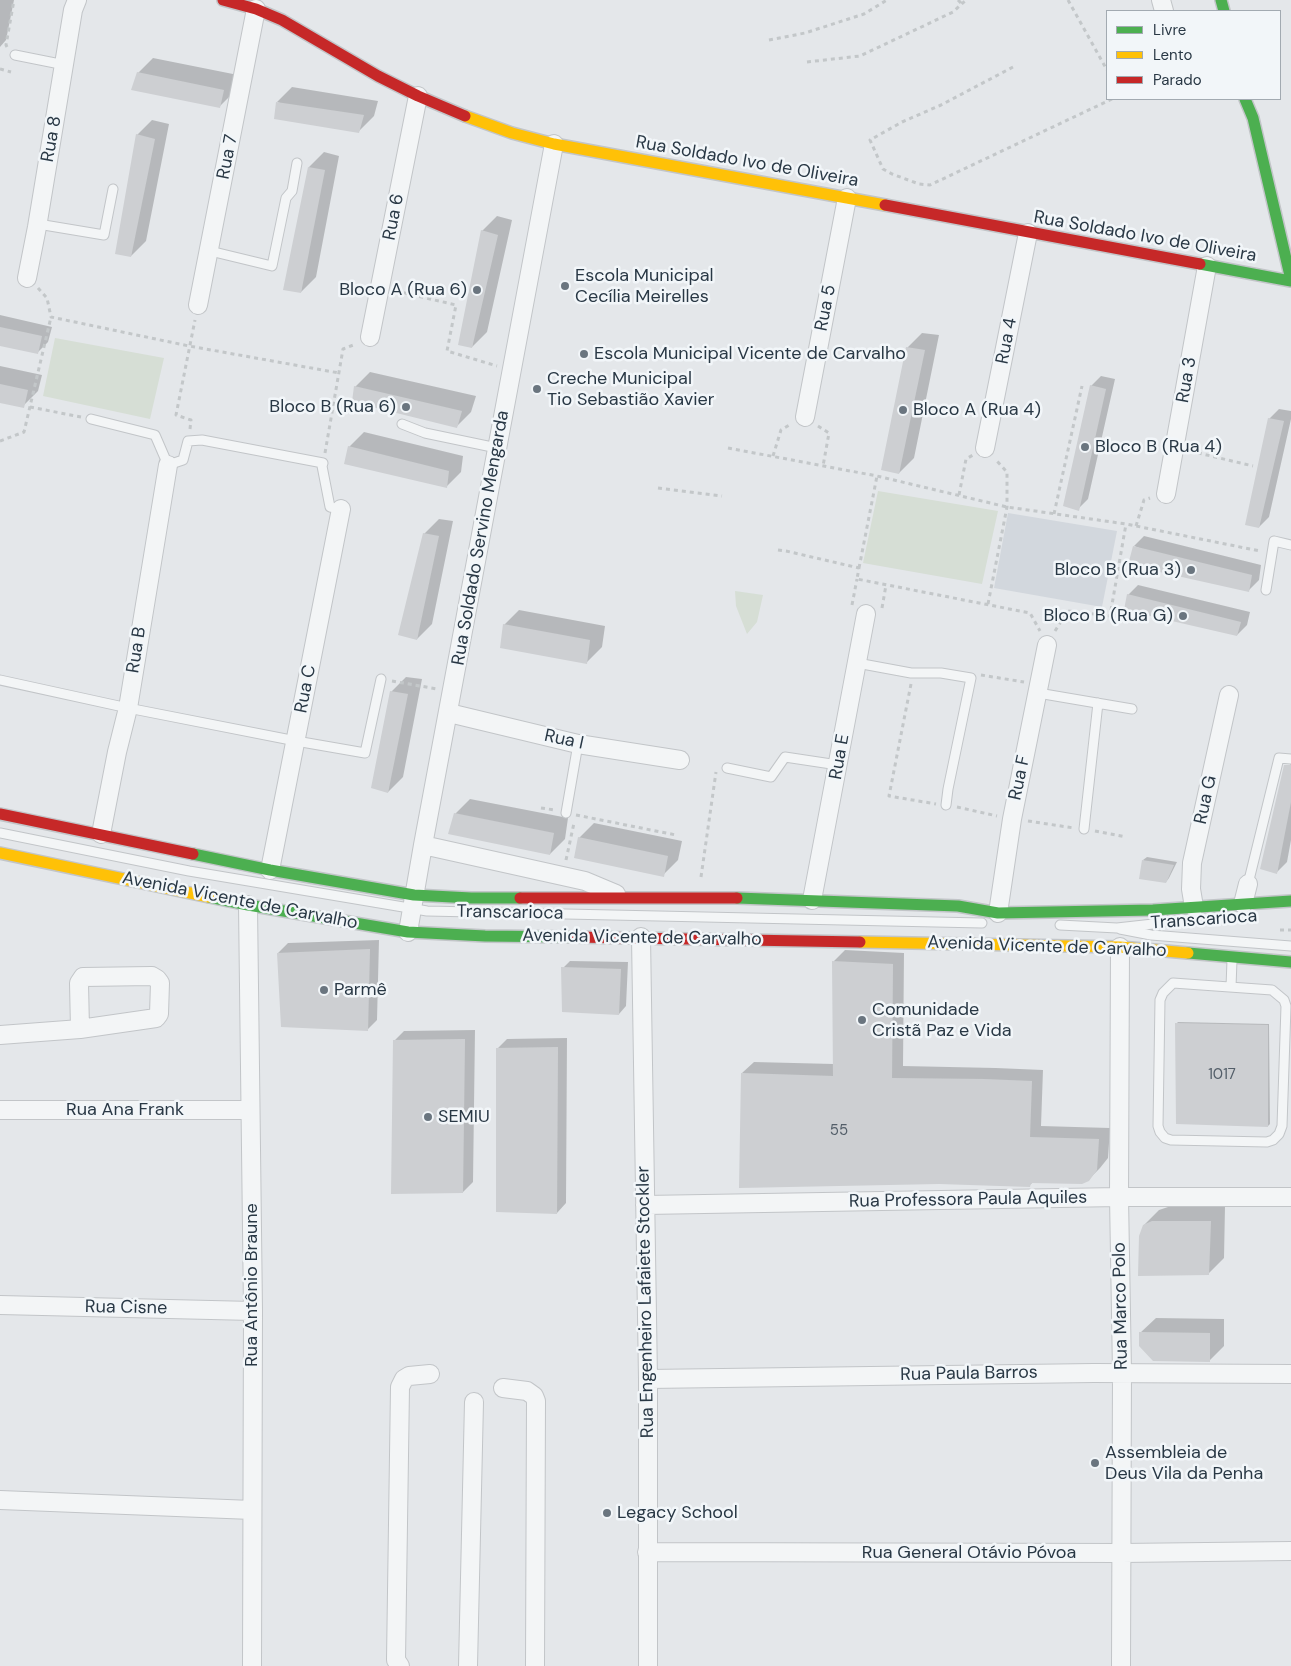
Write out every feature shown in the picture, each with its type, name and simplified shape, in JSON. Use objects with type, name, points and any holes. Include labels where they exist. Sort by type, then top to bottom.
[{"type":"main road","name":"Rua Soldado Ivo de Oliveira","points":[[223,0],[256,9],[282,20],[378,76],[418,96],[512,133],[554,144],[1291,281]]},
{"type":"main road","points":[[1246,100],[1253,118],[1291,281]]},
{"type":"main road","name":"Avenida Vicente de Carvalho","points":[[0,814],[413,902],[471,898],[812,900],[958,906],[994,918],[1291,901]]},
{"type":"main road","name":"Avenida Vicente de Carvalho","points":[[0,853],[248,905],[408,932],[484,936],[641,937],[1120,947],[1291,962]]},
{"type":"street","name":"Rua 8","points":[[27,278],[76,0]]},
{"type":"street","name":"Rua 7","points":[[198,305],[256,9]]},
{"type":"street","name":"Rua 6","points":[[370,337],[418,96]]},
{"type":"street","name":"Rua Soldado Servino Mengarda","points":[[408,932],[554,144]]},
{"type":"street","name":"Rua 5","points":[[805,417],[848,198]]},
{"type":"street","name":"Rua 4","points":[[985,448],[1028,233]]},
{"type":"street","name":"Rua 3","points":[[1166,494],[1207,266]]},
{"type":"street","name":"Rua B","points":[[101,834],[117,752],[128,708],[168,466]]},
{"type":"street","name":"Rua C","points":[[270,870],[341,509]]},
{"type":"street","name":"Rua E","points":[[812,900],[866,614]]},
{"type":"street","name":"Rua F","points":[[994,918],[1047,644]]},
{"type":"street","name":"Rua G","points":[[1194,907],[1191,889],[1192,862],[1229,695]]},
{"type":"street","name":"Rua I","points":[[449,713],[578,744],[680,760]]},
{"type":"street","name":"Avenida Vicente de Carvalho","points":[[423,845],[585,881],[626,898]]},
{"type":"street","points":[[1243,904],[1248,884]]},
{"type":"street","name":"Rua Antônio Braune","points":[[248,905],[253,1311],[252,1666]]},
{"type":"street","name":"Rua Engenheiro Lafaiete Stockler","points":[[641,937],[648,1379],[648,1666]]},
{"type":"street","name":"Rua Marco Polo","points":[[1120,947],[1121,1666]]},
{"type":"street","points":[[0,1036],[80,1029],[156,1018],[159,1014],[160,983],[152,976],[83,977],[79,983],[80,1029]]},
{"type":"street","name":"Rua Ana Frank","points":[[0,1110],[250,1110]]},
{"type":"street","name":"Rua Professora Paula Aquiles","points":[[645,1205],[1119,1197],[1291,1197]]},
{"type":"street","name":"Rua Cisne","points":[[0,1305],[253,1311]]},
{"type":"street","name":"Rua Paula Barros","points":[[648,1379],[1122,1372],[1291,1374]]},
{"type":"street","points":[[400,1666],[396,1660],[400,1387],[404,1379],[409,1376],[430,1374]]},
{"type":"street","points":[[503,1388],[527,1391],[534,1396],[536,1401],[536,1666]]},
{"type":"street","points":[[468,1666],[474,1402]]},
{"type":"street","points":[[0,1500],[252,1510]]},
{"type":"street","name":"Rua General Otávio Póvoa","points":[[647,1552],[1122,1553],[1291,1551]]},
{"type":"lane","points":[[15,55],[65,65]]},
{"type":"lane","points":[[210,250],[272,266],[286,198],[292,191],[297,164]]},
{"type":"lane","points":[[38,224],[104,235],[113,189]]},
{"type":"lane","points":[[92,419],[155,435],[168,466],[183,460],[188,441],[202,440],[323,463],[330,507],[341,509]]},
{"type":"lane","points":[[402,424],[425,433],[497,448]]},
{"type":"lane","points":[[1266,590],[1274,541],[1291,545]]},
{"type":"lane","points":[[857,663],[913,672],[941,673],[971,678],[946,805]]},
{"type":"lane","points":[[0,680],[128,708],[365,753],[382,679]]},
{"type":"lane","points":[[1039,689],[1132,709]]},
{"type":"lane","points":[[1084,829],[1098,703]]},
{"type":"lane","points":[[566,813],[578,744]]},
{"type":"lane","points":[[727,768],[770,777],[785,757],[838,765]]},
{"type":"lane","points":[[1248,884],[1279,758],[1291,759]]},
{"type":"lane","name":"Transcarioca","points":[[0,833],[189,872],[413,902],[427,912],[994,918]]},
{"type":"lane","name":"Transcarioca","points":[[1117,928],[1175,921]]},
{"type":"lane","name":"Transcarioca","points":[[1049,924],[1117,928],[1151,935],[1291,946]]},
{"type":"lane","points":[[1231,987],[1232,957]]},
{"type":"lane","points":[[1173,983],[1231,987],[1272,990],[1284,1000],[1286,1006],[1282,1126],[1279,1134],[1273,1140],[1267,1142],[1171,1140],[1165,1138],[1158,1126],[1160,1000],[1163,992],[1173,983]]},
{"type":"path","points":[[14,0],[6,45],[15,55]]},
{"type":"path","points":[[769,40],[805,33],[864,14],[887,0]]},
{"type":"path","points":[[958,0],[962,4]]},
{"type":"path","points":[[807,62],[860,56],[953,12],[966,0]]},
{"type":"path","points":[[1068,0],[1106,68]]},
{"type":"path","points":[[1012,67],[870,140],[884,168],[892,174],[919,184],[930,185],[1110,100]]},
{"type":"path","points":[[0,69],[11,72]]},
{"type":"path","points":[[0,441],[24,432],[51,318],[47,298],[27,278]]},
{"type":"path","points":[[380,287],[456,305],[447,351],[512,370]]},
{"type":"path","points":[[188,441],[191,420],[176,415],[198,305]]},
{"type":"path","points":[[51,318],[189,346],[339,373]]},
{"type":"path","points":[[323,463],[343,349],[370,337]]},
{"type":"path","points":[[1054,514],[1082,386]]},
{"type":"path","points":[[30,407],[92,419]]},
{"type":"path","points":[[773,456],[781,430],[805,417],[829,433],[823,466]]},
{"type":"path","points":[[1175,447],[1252,466]]},
{"type":"path","points":[[728,448],[877,476],[1007,507],[1126,524],[1273,553]]},
{"type":"path","points":[[959,495],[966,459],[985,448],[1007,472],[1007,507],[988,604]]},
{"type":"path","points":[[877,476],[857,579],[1030,613],[1047,644],[1068,610],[1120,618]]},
{"type":"path","points":[[658,488],[722,496]]},
{"type":"path","points":[[1136,526],[1144,500],[1166,494]]},
{"type":"path","points":[[1110,616],[1126,524]]},
{"type":"path","points":[[778,550],[859,568]]},
{"type":"path","points":[[889,796],[913,672]]},
{"type":"path","points":[[971,678],[977,675],[1039,689]]},
{"type":"path","points":[[382,679],[452,692]]},
{"type":"path","points":[[700,884],[717,766]]},
{"type":"path","points":[[541,808],[566,813]]},
{"type":"path","points":[[563,876],[576,815],[676,835]]},
{"type":"path","points":[[1280,930],[1291,930]]},
{"type":"shaded area","points":[[55,338],[164,358],[150,419],[43,396]]},
{"type":"shaded area","points":[[878,491],[998,511],[982,584],[863,563]]},
{"type":"shaded area","points":[[1008,513],[1117,531],[1102,607],[994,588]]},
{"type":"shaded area","points":[[735,591],[763,595],[757,622],[747,634],[736,606]]},
{"type":"building","points":[[137,72],[224,90],[220,108],[131,90]]},
{"type":"building","points":[[276,102],[364,115],[359,133],[274,119]]},
{"type":"building","points":[[136,134],[155,139],[131,257],[115,254]]},
{"type":"building","points":[[308,167],[325,170],[301,293],[283,290]]},
{"type":"building","name":"Bloco A (Rua 6)","points":[[481,230],[498,235],[472,348],[458,345]]},
{"type":"building","points":[[0,327],[42,336],[38,354],[0,346]]},
{"type":"building","name":"Bloco A (Rua 4)","points":[[906,347],[925,350],[899,474],[881,470]]},
{"type":"building","points":[[0,384],[28,390],[24,408],[0,403]]},
{"type":"building","name":"Bloco B (Rua 4)","points":[[1090,385],[1106,389],[1079,511],[1063,506]]},
{"type":"building","name":"Bloco B (Rua 6)","points":[[354,386],[462,411],[457,428],[352,402]]},
{"type":"building","points":[[1268,418],[1284,421],[1259,528],[1245,525]]},
{"type":"building","points":[[348,446],[449,471],[447,488],[344,464]]},
{"type":"building","points":[[423,533],[439,536],[417,640],[398,635]]},
{"type":"building","name":"Bloco B (Rua 3)","points":[[1133,546],[1252,575],[1249,592],[1128,565]]},
{"type":"building","name":"Bloco B (Rua G)","points":[[1127,594],[1241,622],[1237,636],[1124,610]]},
{"type":"building","points":[[503,624],[590,640],[587,664],[500,648]]},
{"type":"building","points":[[390,691],[408,694],[388,793],[371,788]]},
{"type":"building","points":[[1284,765],[1291,765],[1291,802],[1277,874],[1260,869]]},
{"type":"building","points":[[454,813],[554,833],[550,855],[448,834]]},
{"type":"building","points":[[578,837],[668,856],[664,877],[574,858]]},
{"type":"building","points":[[1142,860],[1174,865],[1166,883],[1139,879]]},
{"type":"building","name":"Parmê","points":[[370,949],[368,1031],[281,1027],[277,953]]},
{"type":"building","points":[[832,961],[893,964],[892,1078],[1032,1081],[1030,1137],[1099,1139],[1097,1170],[1089,1181],[1082,1184],[1031,1183],[1030,1187],[939,1184],[739,1188],[741,1073],[833,1076]]},
{"type":"building","points":[[561,967],[621,969],[619,1015],[562,1012]]},
{"type":"building","points":[[1175,1023],[1268,1025],[1268,1127],[1176,1124]]},
{"type":"building","name":"SEMIU","points":[[465,1039],[463,1193],[391,1194],[393,1040]]},
{"type":"building","points":[[558,1047],[557,1214],[496,1212],[496,1048]]},
{"type":"building","points":[[1152,1221],[1211,1221],[1209,1275],[1138,1276],[1139,1236],[1143,1225]]},
{"type":"building","points":[[1139,1332],[1210,1333],[1210,1362],[1153,1361],[1139,1346]]},
{"type":"traffic: fast","points":[[1221,0],[1224,10]]},
{"type":"traffic: fast","points":[[1245,100],[1253,118],[1291,280]]},
{"type":"traffic: fast","points":[[1200,264],[1291,281]]},
{"type":"traffic: fast","points":[[193,854],[270,870],[414,895],[520,898]]},
{"type":"traffic: fast","points":[[209,897],[408,932],[485,936],[574,937]]},
{"type":"traffic: fast","points":[[737,898],[958,906],[998,913],[1153,910],[1291,901]]},
{"type":"traffic: fast","points":[[1188,953],[1291,962]]},
{"type":"traffic: slow","points":[[465,116],[512,133],[554,144],[885,205]]},
{"type":"traffic: slow","points":[[0,853],[209,897]]},
{"type":"traffic: slow","points":[[860,942],[1120,947],[1188,953]]},
{"type":"traffic: jam","points":[[223,0],[256,9],[282,20],[378,76],[465,116]]},
{"type":"traffic: jam","points":[[885,205],[1200,264]]},
{"type":"traffic: jam","points":[[0,814],[193,854]]},
{"type":"traffic: jam","points":[[520,898],[737,898]]},
{"type":"traffic: jam","points":[[574,937],[860,942]]},
{"type":"place","name":"Escola Municipal Cecília Meirelles","points":[[565,286]]},
{"type":"place","name":"Bloco A (Rua 6)","points":[[477,290]]},
{"type":"place","name":"Escola Municipal Vicente de Carvalho","points":[[584,354]]},
{"type":"place","name":"Creche Municipal Tio Sebastião Xavier","points":[[537,389]]},
{"type":"place","name":"Bloco B (Rua 6)","points":[[406,407]]},
{"type":"place","name":"Bloco A (Rua 4)","points":[[903,410]]},
{"type":"place","name":"Bloco B (Rua 4)","points":[[1085,447]]},
{"type":"place","name":"Bloco B (Rua 3)","points":[[1191,570]]},
{"type":"place","name":"Bloco B (Rua G)","points":[[1183,616]]},
{"type":"place","name":"Parmê","points":[[324,990]]},
{"type":"place","name":"Comunidade Cristã Paz e Vida","points":[[862,1020]]},
{"type":"place","name":"SEMIU","points":[[428,1117]]},
{"type":"place","name":"Assembleia de Deus Vila da Penha","points":[[1095,1463]]},
{"type":"place","name":"Legacy School","points":[[607,1513]]}]
